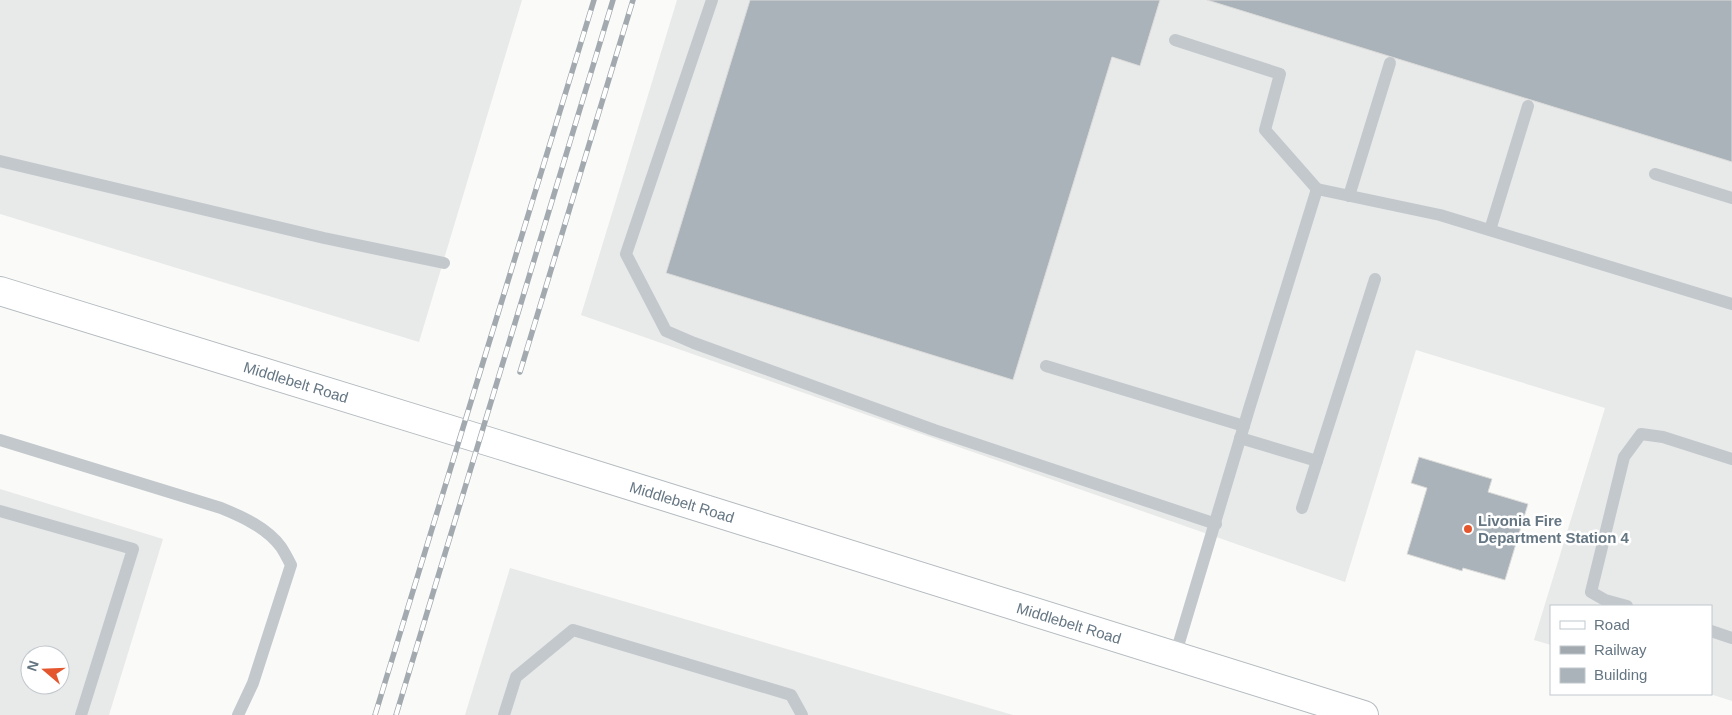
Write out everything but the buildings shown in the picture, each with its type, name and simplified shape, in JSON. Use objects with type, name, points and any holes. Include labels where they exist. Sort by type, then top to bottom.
[{"type":"main road","name":"Middlebelt Road","points":[[0,291],[1364,715]]},
{"type":"lane","points":[[712,0],[626,254],[666,331],[694,343],[934,430],[1216,524]]},
{"type":"lane","points":[[1175,40],[1280,74],[1264,130],[1317,189],[1440,215],[1732,304]]},
{"type":"lane","points":[[1349,196],[1390,64]]},
{"type":"lane","points":[[1490,230],[1528,106]]},
{"type":"lane","points":[[0,161],[324,238],[444,263]]},
{"type":"lane","points":[[1655,174],[1732,198]]},
{"type":"lane","points":[[1175,656],[1317,189]]},
{"type":"lane","points":[[1302,508],[1375,279]]},
{"type":"lane","points":[[1046,366],[1242,432],[1317,462]]},
{"type":"lane","points":[[1623,605],[1605,600],[1591,592],[1624,457],[1641,434],[1664,438],[1732,459]]},
{"type":"lane","points":[[0,440],[221,508],[245,518],[272,536],[291,565],[253,683],[238,715]]},
{"type":"lane","points":[[0,511],[133,549],[81,715]]},
{"type":"lane","points":[[504,715],[516,677],[573,630],[791,695],[802,715]]},
{"type":"lane","points":[[1712,631],[1732,638]]},
{"type":"shaded area","points":[[0,0],[522,0],[419,342],[0,214]]},
{"type":"shaded area","points":[[677,0],[1732,0],[1732,701],[1712,695],[1712,605],[1550,605],[1550,645],[1534,640],[1605,408],[1416,350],[1345,582],[581,315]]},
{"type":"shaded area","points":[[0,489],[163,539],[109,715],[0,715]]},
{"type":"shaded area","points":[[510,568],[1013,715],[465,715]]},
{"type":"railway","points":[[375,715],[594,0]]},
{"type":"railway","points":[[396,715],[613,0]]},
{"type":"railway","points":[[520,372],[633,0]]},
{"type":"place","name":"Livonia Fire Department Station 4","points":[[1468,529]]}]
